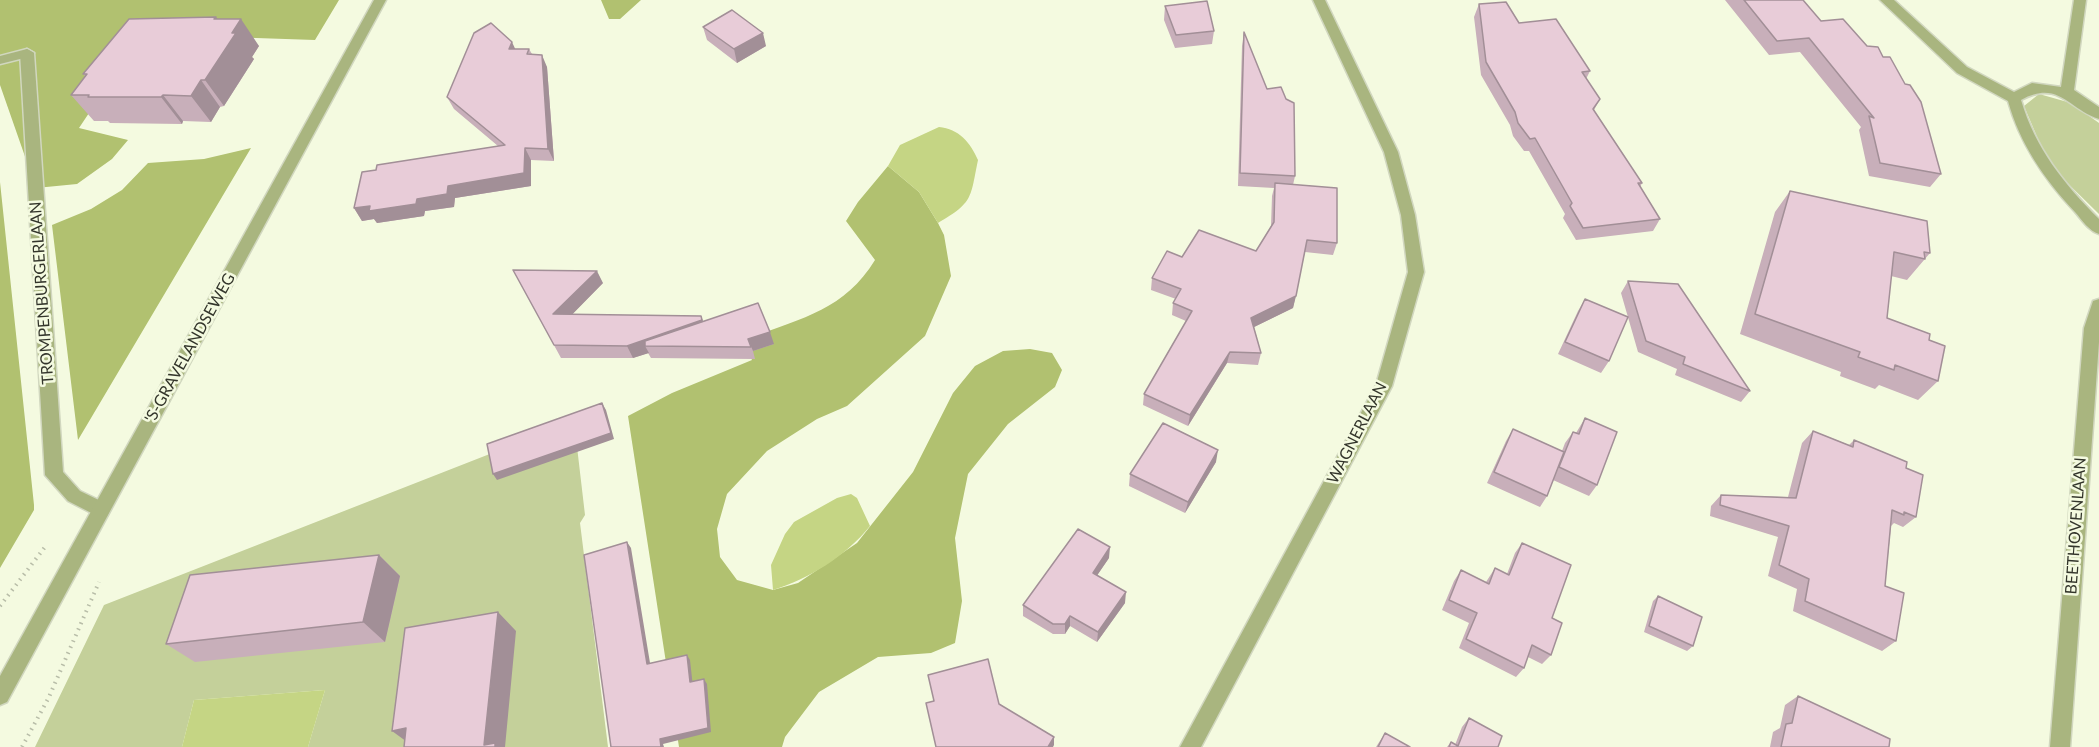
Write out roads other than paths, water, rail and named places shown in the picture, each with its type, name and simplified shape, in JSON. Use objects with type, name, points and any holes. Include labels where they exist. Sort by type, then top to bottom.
[{"type":"street","name":"'S-GRAVELANDSEWEG","points":[[0,695],[380,0]]},
{"type":"street","name":"WAGNERLAAN","points":[[1190,747],[1384,386],[1416,272],[1408,215],[1391,152],[1319,0]]},
{"type":"street","points":[[1886,0],[1962,69],[2014,98]]},
{"type":"street","points":[[2067,92],[2080,0]]},
{"type":"street","name":"TROMPENBURGERLAAN","points":[[0,60],[27,53],[54,475],[75,496],[101,510]]},
{"type":"street","points":[[2014,98],[2032,88],[2067,92],[2099,114]]},
{"type":"street","points":[[2014,98],[2018,120],[2036,156],[2075,204],[2099,228]]},
{"type":"street","name":"BEETHOVENLAAN","points":[[2060,747],[2092,328],[2099,305]]}]
